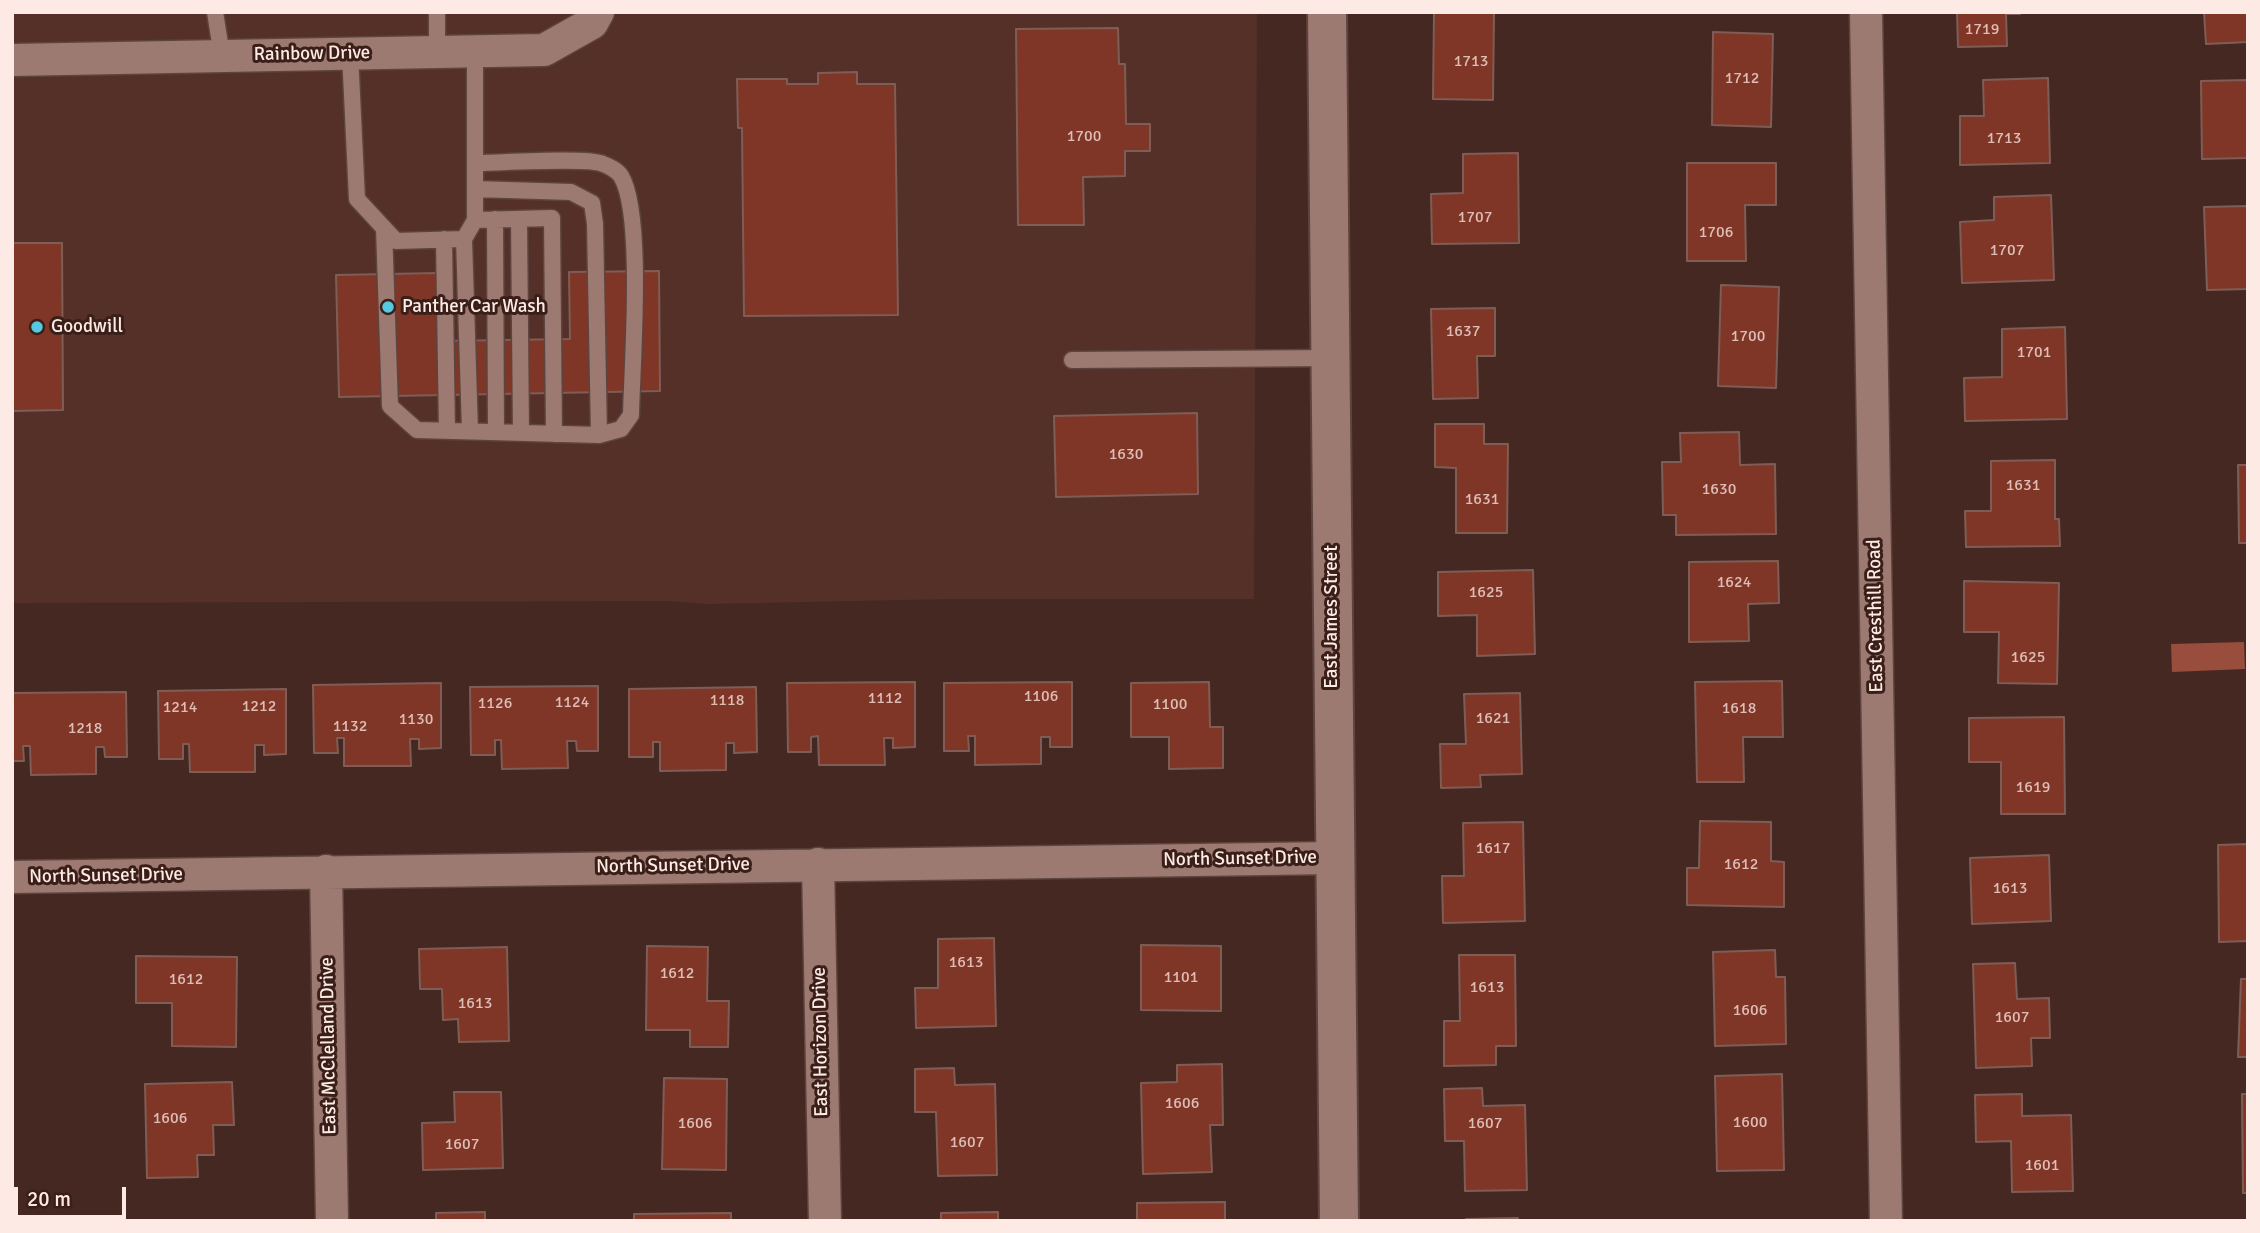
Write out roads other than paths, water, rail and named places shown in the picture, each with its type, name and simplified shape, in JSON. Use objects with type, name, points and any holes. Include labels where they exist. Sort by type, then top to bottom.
[{"type":"street","name":"Rainbow Drive","points":[[12,60],[544,50],[592,23],[598,12]]},
{"type":"street","name":"East James Street","points":[[1327,12],[1339,1221]]},
{"type":"street","name":"East Cresthill Road","points":[[1866,12],[1886,1221]]},
{"type":"street","name":"North Sunset Drive","points":[[12,877],[818,863],[1334,858]]},
{"type":"street","name":"East Horizon Drive","points":[[818,863],[825,1221]]},
{"type":"street","name":"East McClelland Drive","points":[[326,872],[332,1221]]},
{"type":"lane","points":[[215,12],[222,56]]},
{"type":"lane","points":[[436,12],[438,52]]},
{"type":"lane","points":[[470,431],[464,239],[475,220],[475,51]]},
{"type":"lane","points":[[350,53],[357,199],[396,241],[464,239]]},
{"type":"lane","points":[[384,228],[390,406],[417,430],[599,435],[621,429],[631,415],[632,223],[628,194],[620,173],[601,162],[475,163]]},
{"type":"lane","points":[[475,189],[571,192],[592,203],[595,224],[599,435]]},
{"type":"lane","points":[[475,220],[552,218],[554,434]]},
{"type":"lane","points":[[495,219],[496,432]]},
{"type":"lane","points":[[519,219],[521,433]]},
{"type":"lane","points":[[444,239],[447,431]]},
{"type":"lane","points":[[1072,360],[1330,358]]},
{"type":"place","name":"Panther Car Wash","points":[[388,307]]},
{"type":"place","name":"Goodwill","points":[[37,327]]}]
